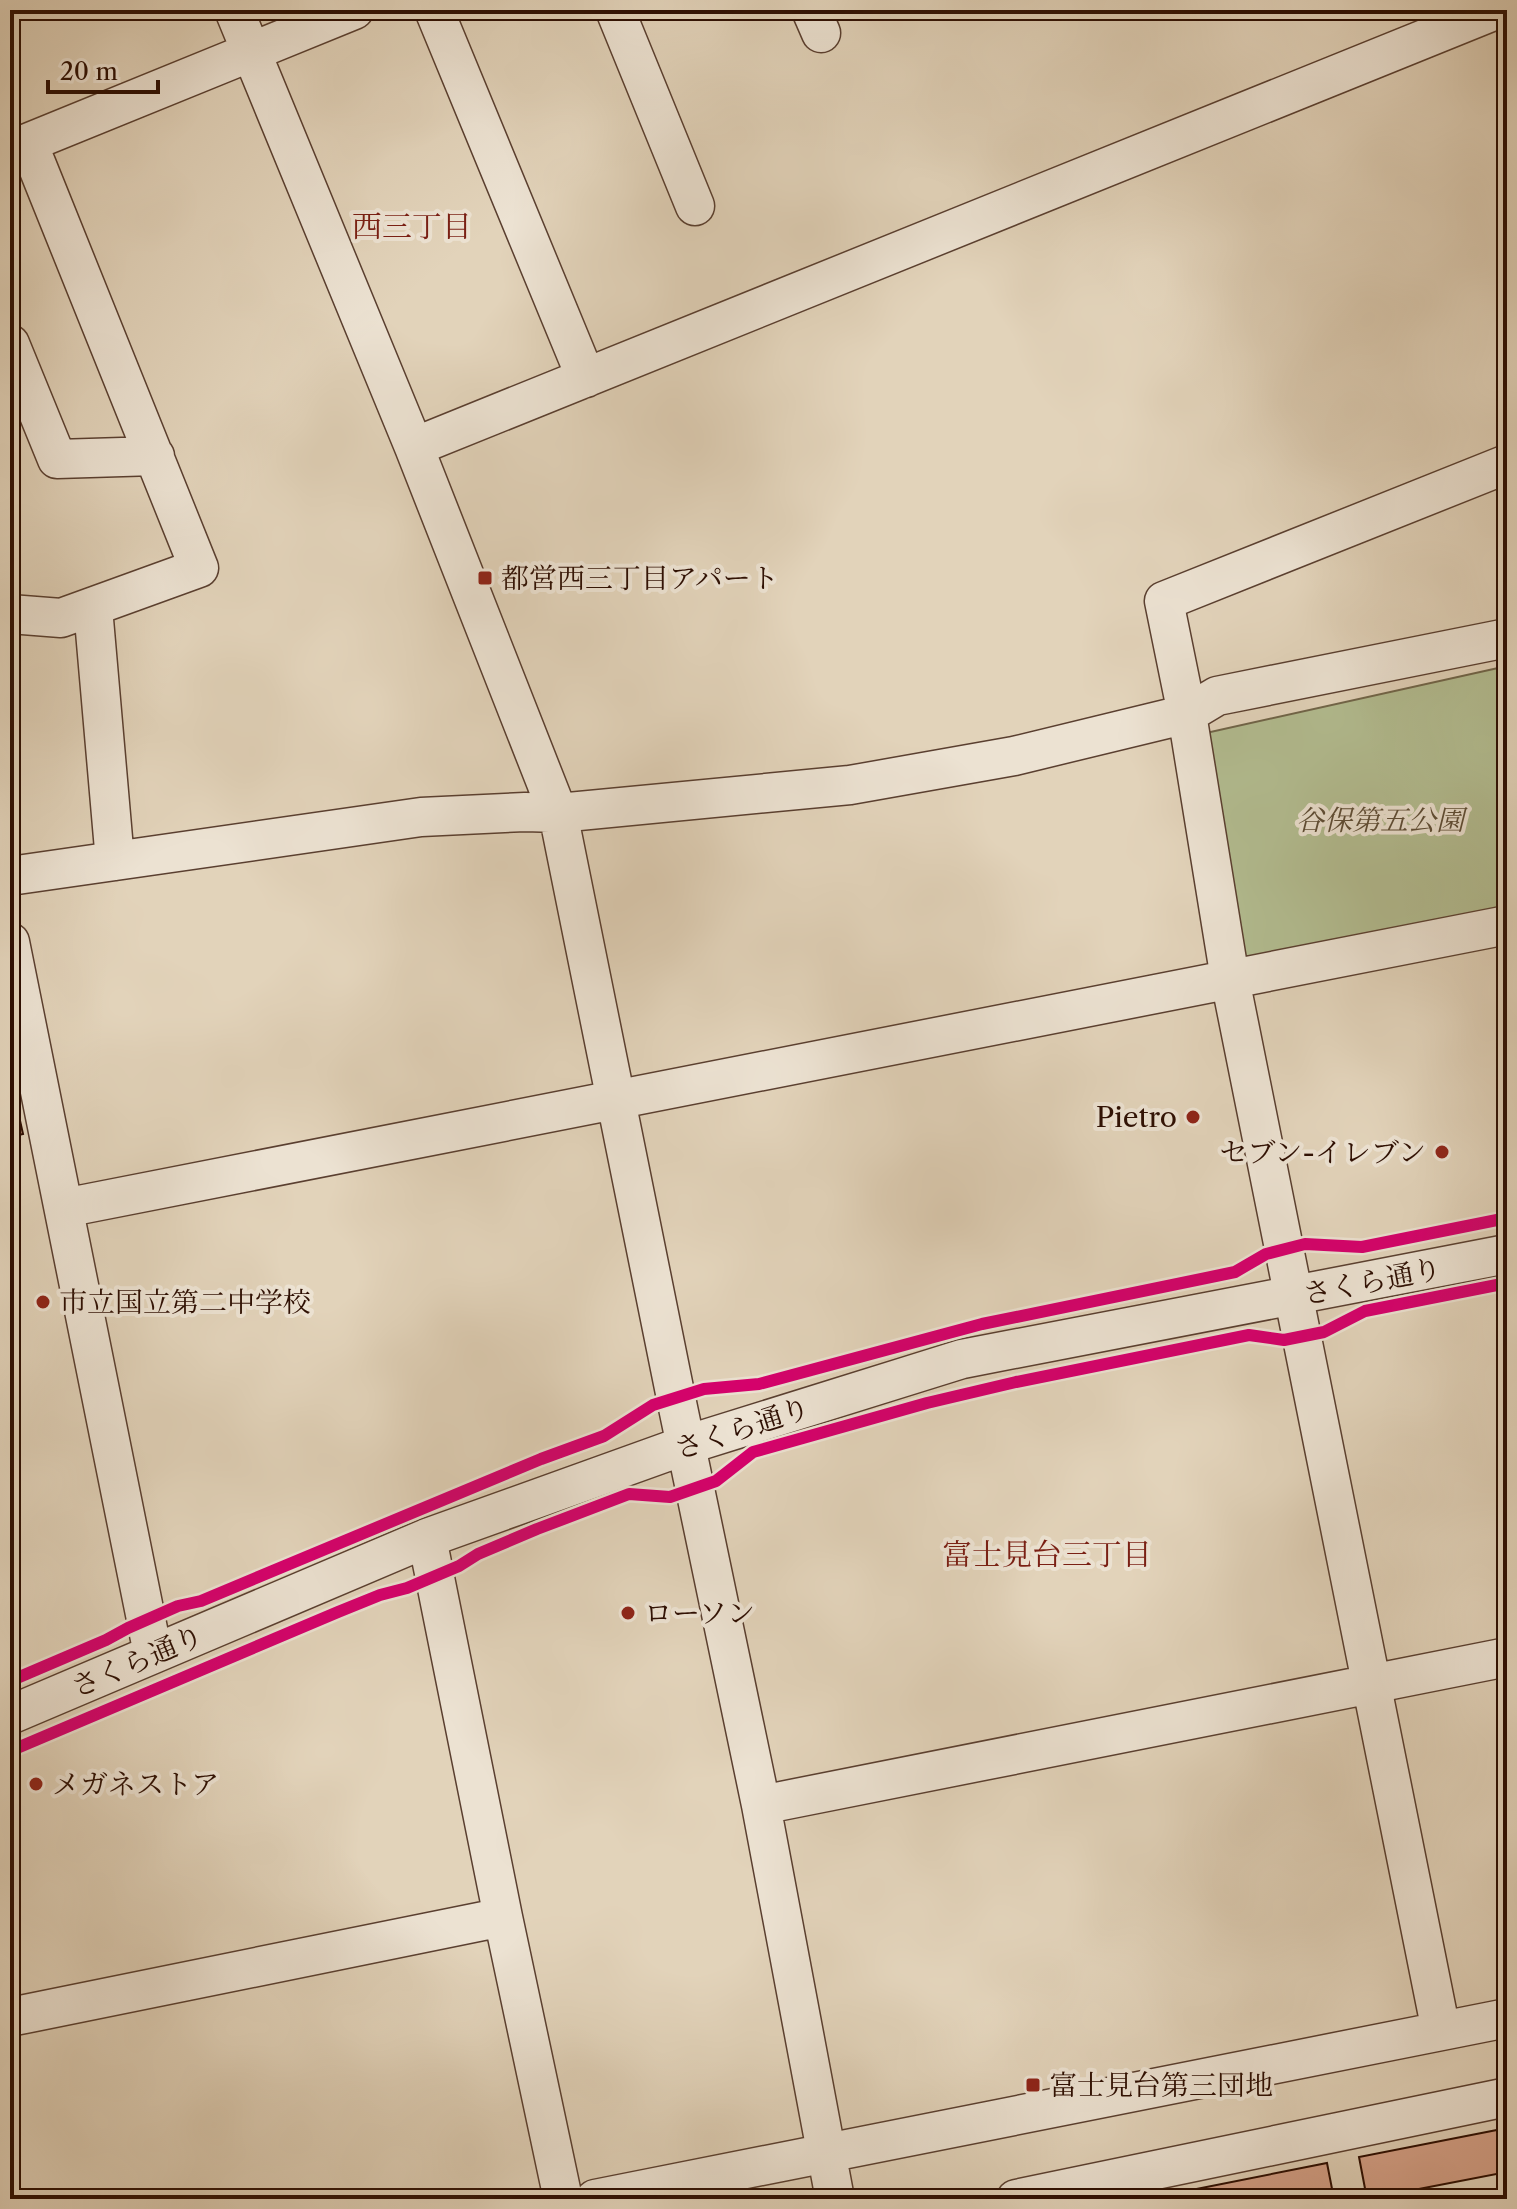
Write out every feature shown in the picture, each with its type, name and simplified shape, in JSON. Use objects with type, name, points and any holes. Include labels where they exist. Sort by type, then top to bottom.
[{"type":"street","points":[[234,10],[414,447],[558,813],[761,1805],[835,2199]]},
{"type":"street","points":[[10,614],[61,618],[199,568],[155,456],[19,147],[354,10]]},
{"type":"street","points":[[434,10],[586,378]]},
{"type":"street","points":[[615,10],[695,206]]},
{"type":"street","points":[[414,447],[1496,10]]},
{"type":"street","points":[[10,344],[57,459],[155,456]]},
{"type":"street","points":[[1441,2031],[1230,979],[1187,714],[1164,601],[1507,464]]},
{"type":"street","points":[[93,608],[115,861]]},
{"type":"street","points":[[10,876],[421,817],[558,813],[850,785],[1014,756],[1187,714],[1217,696],[1507,638]]},
{"type":"street","points":[[64,1208],[1507,925]]},
{"type":"street","points":[[10,942],[153,1654]]},
{"type":"street","name":"さくら通り","points":[[10,1715],[427,1538],[686,1445],[962,1359],[1507,1254]]},
{"type":"street","points":[[427,1538],[563,2199]]},
{"type":"street","points":[[761,1805],[1507,1657]]},
{"type":"street","points":[[10,2017],[503,1917]]},
{"type":"street","points":[[595,2199],[1507,2018]]},
{"type":"street","points":[[1016,2199],[1507,2097]]},
{"type":"green space","name":"谷保第五公園","points":[[1507,666],[1507,919],[1241,970],[1197,735]]},
{"type":"building","points":[[10,1076],[23,1134],[10,1137]]},
{"type":"building","points":[[1507,2128],[1507,2172],[1367,2199],[1359,2157]]},
{"type":"building","points":[[1327,2163],[1334,2199],[1146,2199]]},
{"type":"cycle path","points":[[10,1681],[178,1606],[201,1601],[541,1459],[604,1436],[653,1405],[704,1389],[759,1384],[982,1324],[1235,1272],[1266,1254],[1305,1244],[1362,1247],[1507,1218]]},
{"type":"cycle path","points":[[10,1751],[338,1612],[407,1588],[537,1529],[629,1494],[670,1497],[716,1481],[753,1452],[927,1403],[1016,1382],[1249,1335],[1284,1340],[1324,1332],[1365,1311],[1507,1283]]},
{"type":"place","name":"都営西三丁目アパート","points":[[485,578]]},
{"type":"place","name":"Pietro","points":[[1193,1117]]},
{"type":"place","name":"セブン-イレブン","points":[[1442,1152]]},
{"type":"place","name":"市立国立第二中学校","points":[[43,1302]]},
{"type":"place","name":"ローソン","points":[[628,1613]]},
{"type":"place","name":"メガネストア","points":[[36,1784]]},
{"type":"place","name":"富士見台第三団地","points":[[1033,2085]]},
{"type":"district","name":"西三丁目","points":[[412,226]]},
{"type":"district","name":"富士見台三丁目","points":[[1047,1554]]}]
